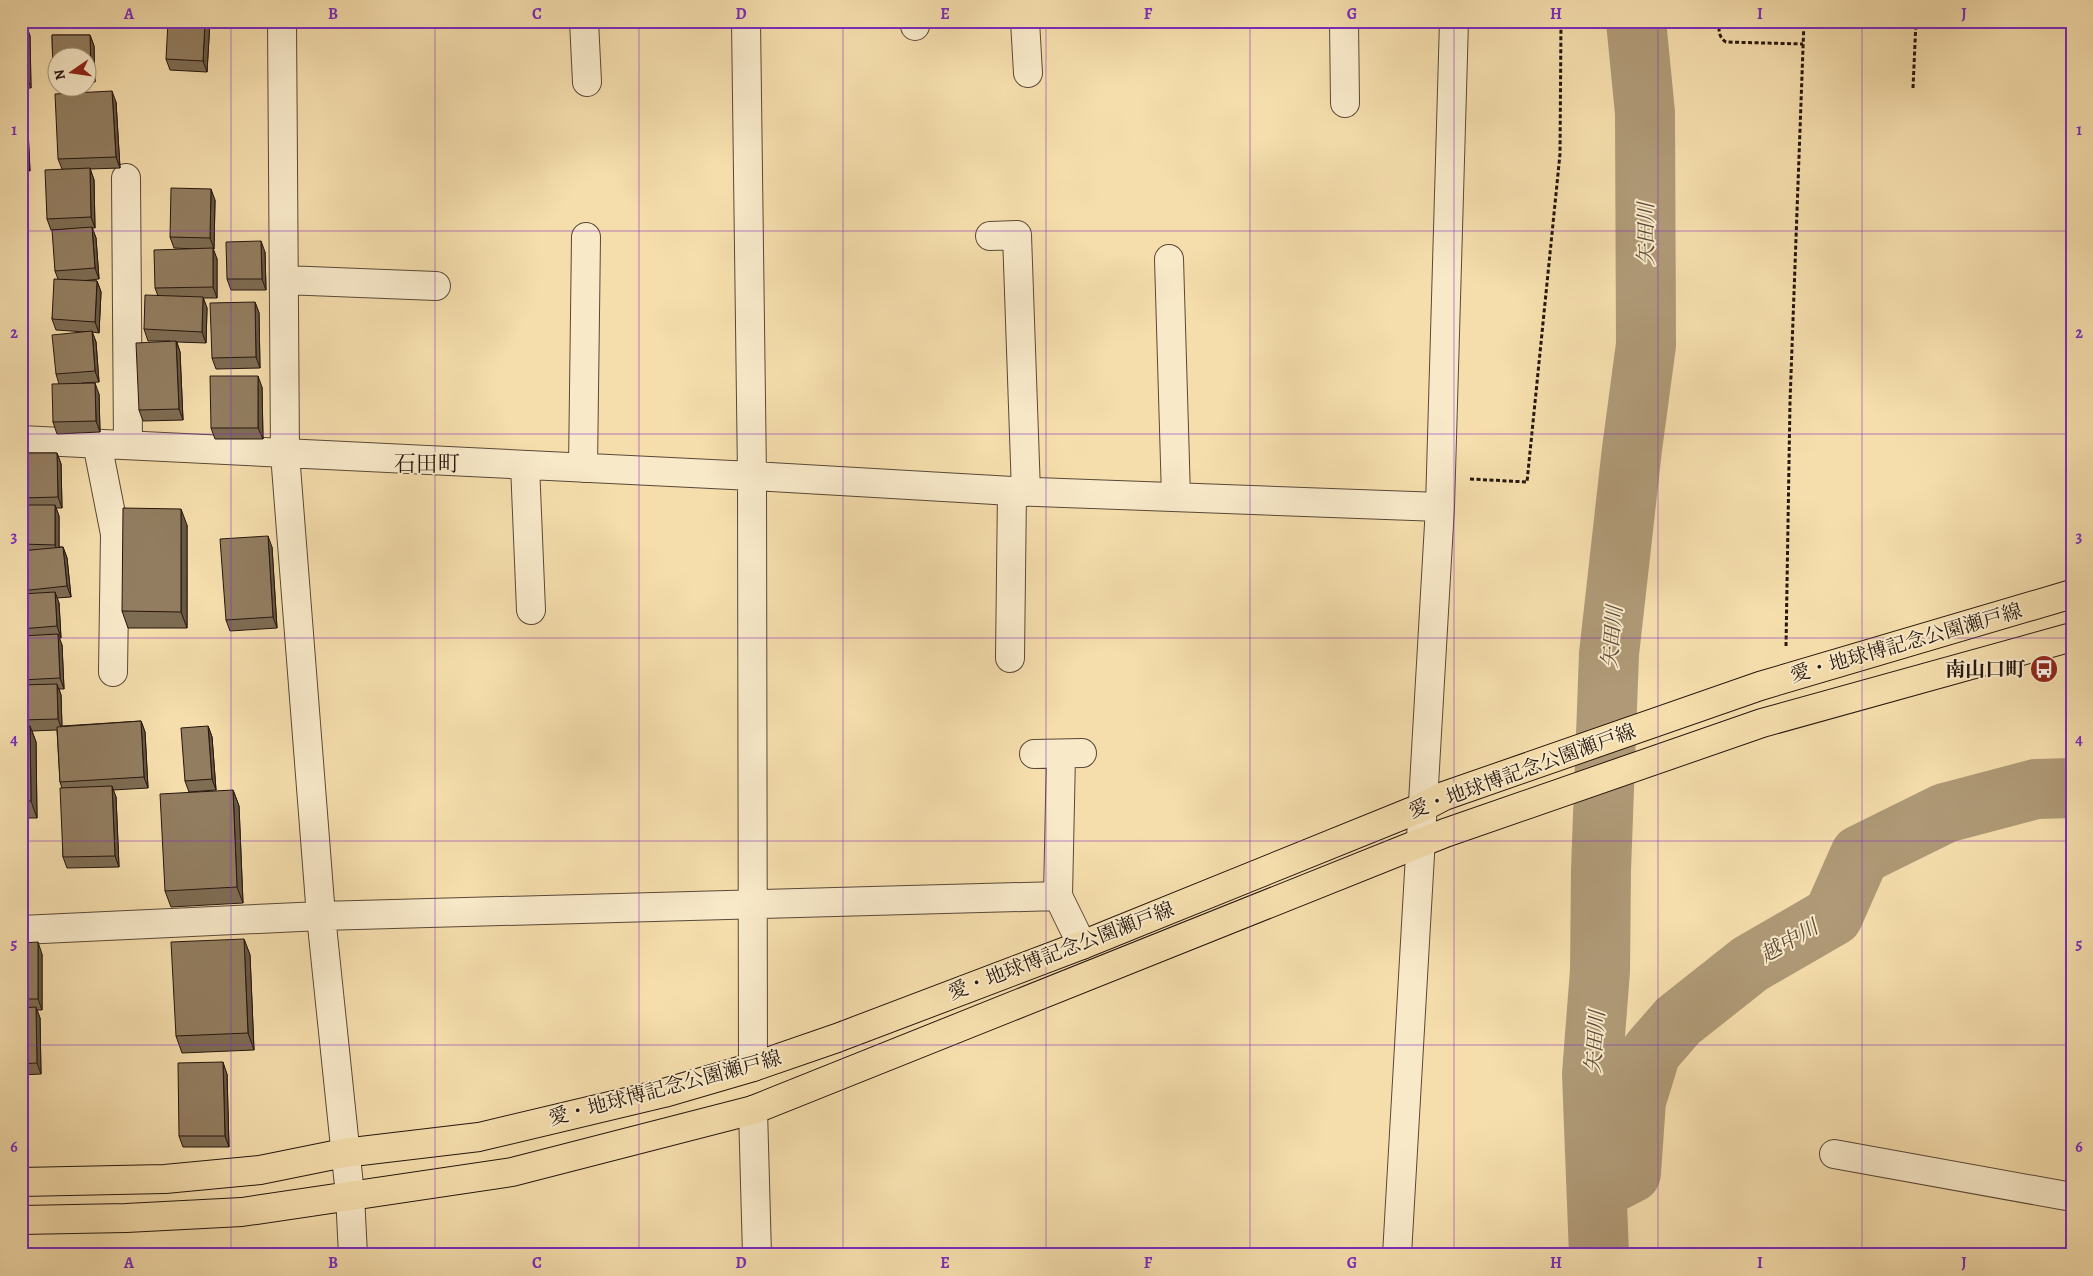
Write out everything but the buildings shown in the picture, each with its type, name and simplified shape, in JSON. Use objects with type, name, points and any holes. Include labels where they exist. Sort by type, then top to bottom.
[{"type":"main road","name":"愛・地球博記念公園瀬戸線","points":[[21,1182],[164,1179],[260,1170],[344,1153],[478,1137],[664,1093],[753,1067],[837,1038],[1082,944],[1434,801],[1773,682],[2072,594]]},
{"type":"main road","name":"愛・地球博記念公園瀬戸線","points":[[21,1220],[126,1218],[242,1212],[512,1172],[753,1110],[1446,833],[1762,723],[2072,636]]},
{"type":"street","points":[[282,21],[285,454],[322,916],[344,1153],[350,1195],[354,1255]]},
{"type":"street","points":[[584,21],[587,82]]},
{"type":"street","points":[[746,21],[752,476],[753,1067]]},
{"type":"street","points":[[1025,21],[1028,73]]},
{"type":"street","points":[[1344,21],[1345,103]]},
{"type":"street","points":[[1397,1255],[1421,844],[1434,801],[1440,507],[1454,21]]},
{"type":"street","points":[[126,178],[128,444]]},
{"type":"street","points":[[990,236],[1017,235],[1019,492],[1010,658]]},
{"type":"street","points":[[583,468],[586,237]]},
{"type":"street","points":[[1169,259],[1176,497]]},
{"type":"street","points":[[284,280],[436,286]]},
{"type":"street","points":[[21,440],[752,476],[1019,492],[1440,507]]},
{"type":"street","points":[[97,443],[115,534],[113,672]]},
{"type":"street","points":[[525,465],[531,610]]},
{"type":"street","points":[[1034,754],[1072,754],[1058,896],[1082,944]]},
{"type":"street","points":[[21,930],[322,916],[1058,896]]},
{"type":"street","points":[[753,1110],[756,1255]]},
{"type":"street","points":[[1834,1154],[2072,1197]]},
{"type":"path","points":[[1481,480],[1527,482],[1560,154],[1561,21]]},
{"type":"path","points":[[1719,21],[1719,32],[1722,39],[1726,42],[1804,44]]},
{"type":"path","points":[[1773,682],[1790,402],[1804,21]]},
{"type":"path","points":[[1914,88],[1916,21]]},
{"type":"waterway","name":"矢田川","points":[[1599,1255],[1592,1074],[1600,971],[1601,870],[1609,654],[1632,449],[1646,345],[1645,113],[1636,21]]},
{"type":"waterway","name":"越中川","points":[[1606,1186],[1631,1173],[1636,1101],[1651,1052],[1678,1021],[1750,964],[1833,916],[1860,855],[1945,813],[2036,789],[2072,788]]},
{"type":"place","name":"南山口町","points":[[2044,669]]},
{"type":"district","name":"石田町","points":[[427,464]]}]
